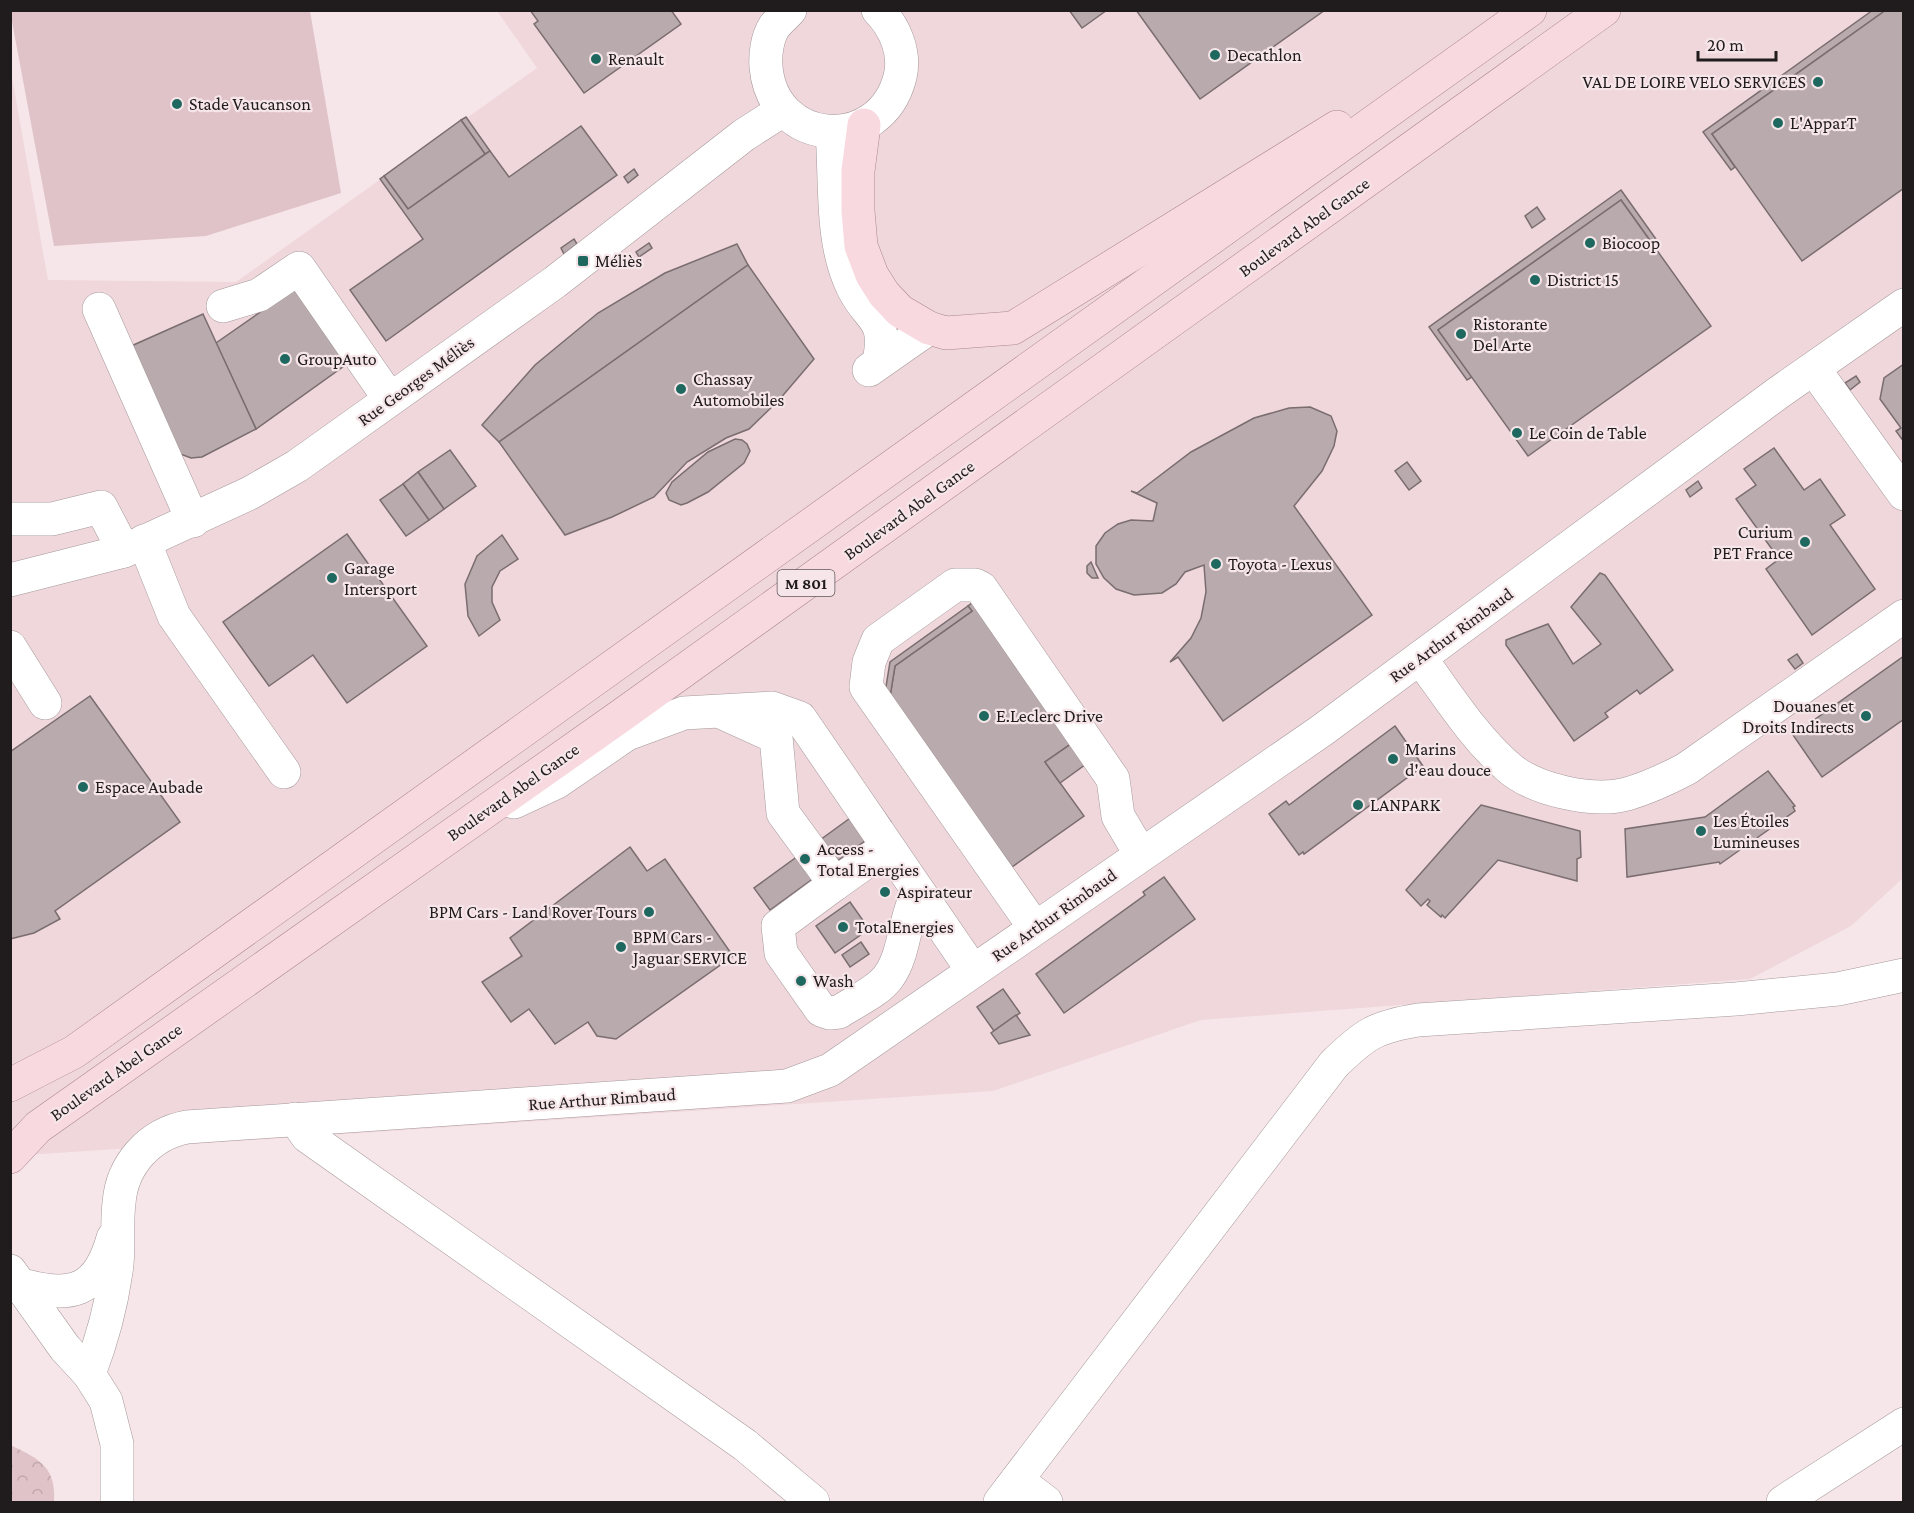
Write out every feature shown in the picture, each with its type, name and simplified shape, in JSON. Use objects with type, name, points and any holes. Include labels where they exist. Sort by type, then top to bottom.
[{"type":"main road","name":"M 801","points":[[10,1085],[74,1052],[1530,10]]},
{"type":"main road","name":"Boulevard Abel Gance","points":[[10,1157],[38,1126],[468,823],[1604,10]]},
{"type":"main road","points":[[864,125],[858,171],[861,246],[872,274],[884,294],[900,311],[929,328],[946,333],[975,333],[1013,328],[1299,149],[1492,39]]},
{"type":"street","points":[[790,10],[774,28],[765,55],[768,84],[783,110],[797,122],[814,129],[832,132],[849,131],[864,125],[882,112],[895,94],[902,65],[897,36],[879,11]]},
{"type":"street","name":"Rue Georges Méliès","points":[[10,580],[134,546],[193,521],[250,493],[297,466],[354,427],[389,398],[555,282],[744,135],[783,110]]},
{"type":"street","points":[[832,132],[841,253],[854,290],[879,324],[882,340],[871,368],[929,328]]},
{"type":"street","points":[[223,306],[259,295],[299,268],[389,398]]},
{"type":"street","name":"Rue Arthur Rimbaud","points":[[89,1374],[110,1307],[117,1269],[118,1219],[122,1184],[146,1146],[158,1136],[187,1127],[787,1086],[830,1070],[967,963],[1035,928],[1321,730],[1904,305]]},
{"type":"street","points":[[99,309],[193,521]]},
{"type":"street","points":[[1814,369],[1904,494]]},
{"type":"street","points":[[10,519],[52,519],[100,507],[134,546],[174,616],[284,772]]},
{"type":"street","points":[[1035,928],[866,687],[869,662],[878,640],[956,585],[975,585],[981,588],[1113,779],[1118,816],[1141,855]]},
{"type":"street","points":[[1420,658],[1479,738],[1508,767],[1540,785],[1571,794],[1604,797],[1625,795],[1657,784],[1686,769],[1904,616]]},
{"type":"street","points":[[10,647],[45,703]]},
{"type":"street","points":[[468,823],[557,782],[627,735],[684,713],[772,708],[800,718],[967,963]]},
{"type":"street","points":[[719,711],[776,737],[783,813],[835,884]]},
{"type":"street","points":[[887,847],[778,926],[781,953],[821,1010],[830,1013],[839,1012],[888,979],[895,966],[909,908],[918,892]]},
{"type":"street","points":[[1046,1503],[1009,1491],[1334,1064],[1361,1037],[1394,1024],[1418,1020],[1748,998],[1838,988],[1904,975]]},
{"type":"street","points":[[295,1119],[307,1136],[745,1445],[813,1503]]},
{"type":"street","name":"Rue Arthur Rimbaud","points":[[60,1341],[70,1318],[97,1287],[118,1219]]},
{"type":"street","name":"Rue Arthur Rimbaud","points":[[13,1289],[53,1292],[77,1289],[86,1284],[106,1262]]},
{"type":"street","points":[[13,1289],[89,1374],[106,1401],[114,1428],[118,1463],[117,1503]]},
{"type":"street","points":[[1783,1503],[1904,1424]]},
{"type":"shaded area","points":[[497,11],[1903,11],[1903,878],[1851,926],[1750,979],[1201,1020],[993,1091],[11,1156],[10,66],[48,280],[236,282],[537,68]]},
{"type":"green space","name":"Stade Vaucanson","points":[[10,11],[310,11],[341,193],[206,236],[54,246]]},
{"type":"green space","points":[[10,1445],[38,1460],[49,1472],[54,1490],[54,1502],[11,1502]]},
{"type":"building","name":"Renault","points":[[530,10],[671,10],[681,24],[584,93],[534,24],[538,21]]},
{"type":"building","points":[[1069,10],[1107,10],[1082,28]]},
{"type":"building","name":"Decathlon","points":[[1136,10],[1325,10],[1200,99]]},
{"type":"building","points":[[1873,10],[1886,10],[1712,134],[1735,167],[1731,170],[1703,132]]},
{"type":"building","points":[[1886,10],[1904,10],[1904,188],[1802,261],[1712,134]]},
{"type":"building","points":[[466,117],[490,151],[485,154],[461,120]]},
{"type":"building","points":[[461,120],[485,154],[408,209],[384,176]]},
{"type":"building","points":[[581,126],[617,175],[386,341],[350,290],[423,239],[380,179],[384,176],[408,209],[490,151],[509,177]]},
{"type":"building","points":[[634,169],[638,175],[628,183],[624,177]]},
{"type":"building","points":[[1621,190],[1658,242],[1654,246],[1621,200],[1438,330],[1472,377],[1467,380],[1429,327]]},
{"type":"building","points":[[1621,200],[1711,326],[1528,456],[1438,330]]},
{"type":"building","points":[[1537,207],[1545,219],[1532,228],[1525,216]]},
{"type":"building","points":[[574,239],[577,244],[564,254],[561,248]]},
{"type":"building","points":[[649,243],[652,248],[639,257],[636,252]]},
{"type":"building","points":[[737,244],[748,265],[499,442],[482,425],[535,365],[598,313],[665,273]]},
{"type":"building","name":"Chassay Automobiles","points":[[748,265],[814,359],[779,400],[749,429],[726,438],[687,462],[654,497],[612,517],[565,535],[499,442]]},
{"type":"building","name":"GroupAuto","points":[[299,285],[347,352],[344,366],[256,429],[216,343]]},
{"type":"building","points":[[203,314],[256,429],[202,457],[191,458],[175,452],[129,347]]},
{"type":"building","points":[[1904,364],[1904,442],[1896,431],[1901,428],[1880,399],[1884,378]]},
{"type":"building","points":[[1856,376],[1860,382],[1850,390],[1845,383]]},
{"type":"building","name":"Toyota - Lexus","points":[[1310,407],[1331,416],[1337,431],[1334,446],[1322,471],[1294,506],[1372,615],[1223,721],[1178,657],[1170,662],[1191,638],[1201,618],[1206,592],[1204,565],[1185,572],[1176,584],[1162,593],[1134,595],[1116,589],[1104,578],[1096,564],[1096,546],[1105,533],[1118,524],[1131,520],[1153,521],[1157,503],[1131,491],[1137,493],[1191,452],[1254,418],[1289,408]]},
{"type":"building","points":[[735,439],[747,444],[750,451],[744,463],[708,492],[687,503],[681,505],[669,500],[666,493],[672,482],[708,452]]},
{"type":"building","name":"Curium PET France","points":[[1774,448],[1804,490],[1820,479],[1845,515],[1830,525],[1875,589],[1812,635],[1766,569],[1779,559],[1736,499],[1756,485],[1744,469]]},
{"type":"building","points":[[450,450],[476,486],[444,509],[418,472]]},
{"type":"building","points":[[1407,462],[1421,481],[1409,490],[1395,471]]},
{"type":"building","points":[[418,472],[444,509],[429,520],[403,484]]},
{"type":"building","points":[[1698,481],[1702,488],[1690,497],[1686,490]]},
{"type":"building","points":[[403,484],[429,520],[406,536],[380,500]]},
{"type":"building","name":"Garage Intersport","points":[[347,534],[427,646],[347,703],[313,655],[269,686],[223,622]]},
{"type":"building","points":[[502,535],[518,559],[500,571],[492,587],[492,602],[500,620],[479,636],[468,616],[465,584],[477,556]]},
{"type":"building","points":[[1091,562],[1098,578],[1092,578],[1087,573],[1087,566]]},
{"type":"building","points":[[1600,573],[1605,575],[1673,670],[1640,694],[1637,690],[1605,713],[1608,717],[1574,741],[1506,645],[1506,640],[1548,624],[1573,664],[1601,644],[1571,607]]},
{"type":"building","name":"E.Leclerc Drive","points":[[979,598],[1079,738],[1045,762],[1084,816],[1012,867],[890,697],[895,666],[972,611],[968,606]]},
{"type":"building","points":[[968,606],[972,611],[895,666],[890,697],[884,699],[890,662]]},
{"type":"building","points":[[1797,654],[1803,663],[1795,669],[1788,660]]},
{"type":"building","points":[[1904,656],[1904,719],[1822,777],[1793,735]]},
{"type":"building","name":"Espace Aubade","points":[[90,696],[180,822],[55,911],[60,919],[34,933],[10,939],[10,752]]},
{"type":"building","points":[[1395,726],[1423,766],[1304,854],[1303,852],[1299,855],[1269,814],[1286,801],[1289,805]]},
{"type":"building","points":[[1071,744],[1086,764],[1060,783],[1045,762]]},
{"type":"building","points":[[1768,771],[1795,806],[1793,807],[1795,811],[1720,864],[1719,862],[1627,877],[1625,829],[1705,817]]},
{"type":"building","points":[[875,800],[891,822],[770,910],[754,888]]},
{"type":"building","points":[[1481,805],[1580,831],[1581,857],[1577,859],[1577,881],[1498,860],[1445,918],[1427,905],[1430,901],[1428,899],[1421,906],[1406,890]]},
{"type":"building","name":"BPM Cars - Jaguar SERVICE","points":[[630,847],[647,871],[665,859],[733,956],[616,1039],[597,1036],[588,1022],[555,1044],[529,1009],[511,1022],[482,982],[522,956],[510,938]]},
{"type":"building","points":[[1164,877],[1195,919],[1064,1013],[1036,974],[1145,895],[1143,892]]},
{"type":"building","name":"TotalEnergies","points":[[850,902],[869,929],[835,953],[816,926]]},
{"type":"building","points":[[861,942],[869,954],[850,967],[842,955]]},
{"type":"building","points":[[1003,989],[1020,1013],[994,1031],[977,1007]]},
{"type":"building","points":[[1016,1015],[1030,1035],[999,1044],[991,1033]]},
{"type":"place","name":"Decathlon","points":[[1215,55]]},
{"type":"place","name":"Renault","points":[[596,59]]},
{"type":"place","name":"VAL DE LOIRE VELO SERVICES","points":[[1818,82]]},
{"type":"place","name":"Stade Vaucanson","points":[[177,104]]},
{"type":"place","name":"L'ApparT","points":[[1778,123]]},
{"type":"place","name":"Biocoop","points":[[1590,243]]},
{"type":"place","name":"Méliès","points":[[583,261]]},
{"type":"place","name":"District 15","points":[[1535,280]]},
{"type":"place","name":"Ristorante Del Arte","points":[[1461,334]]},
{"type":"place","name":"GroupAuto","points":[[285,359]]},
{"type":"place","name":"Chassay Automobiles","points":[[681,389]]},
{"type":"place","name":"Le Coin de Table","points":[[1517,433]]},
{"type":"place","name":"Curium PET France","points":[[1805,542]]},
{"type":"place","name":"Toyota - Lexus","points":[[1216,564]]},
{"type":"place","name":"Garage Intersport","points":[[332,578]]},
{"type":"place","name":"E.Leclerc Drive","points":[[984,716]]},
{"type":"place","name":"Douanes et Droits Indirects","points":[[1866,716]]},
{"type":"place","name":"Marins d'eau douce","points":[[1393,759]]},
{"type":"place","name":"Espace Aubade","points":[[83,787]]},
{"type":"place","name":"LANPARK","points":[[1358,805]]},
{"type":"place","name":"Les Étoiles Lumineuses","points":[[1701,831]]},
{"type":"place","name":"Access - Total Energies","points":[[805,859]]},
{"type":"place","name":"Aspirateur","points":[[885,892]]},
{"type":"place","name":"BPM Cars - Land Rover Tours","points":[[649,912]]},
{"type":"place","name":"TotalEnergies","points":[[843,927]]},
{"type":"place","name":"BPM Cars - Jaguar SERVICE","points":[[621,947]]},
{"type":"place","name":"Wash","points":[[801,981]]}]
